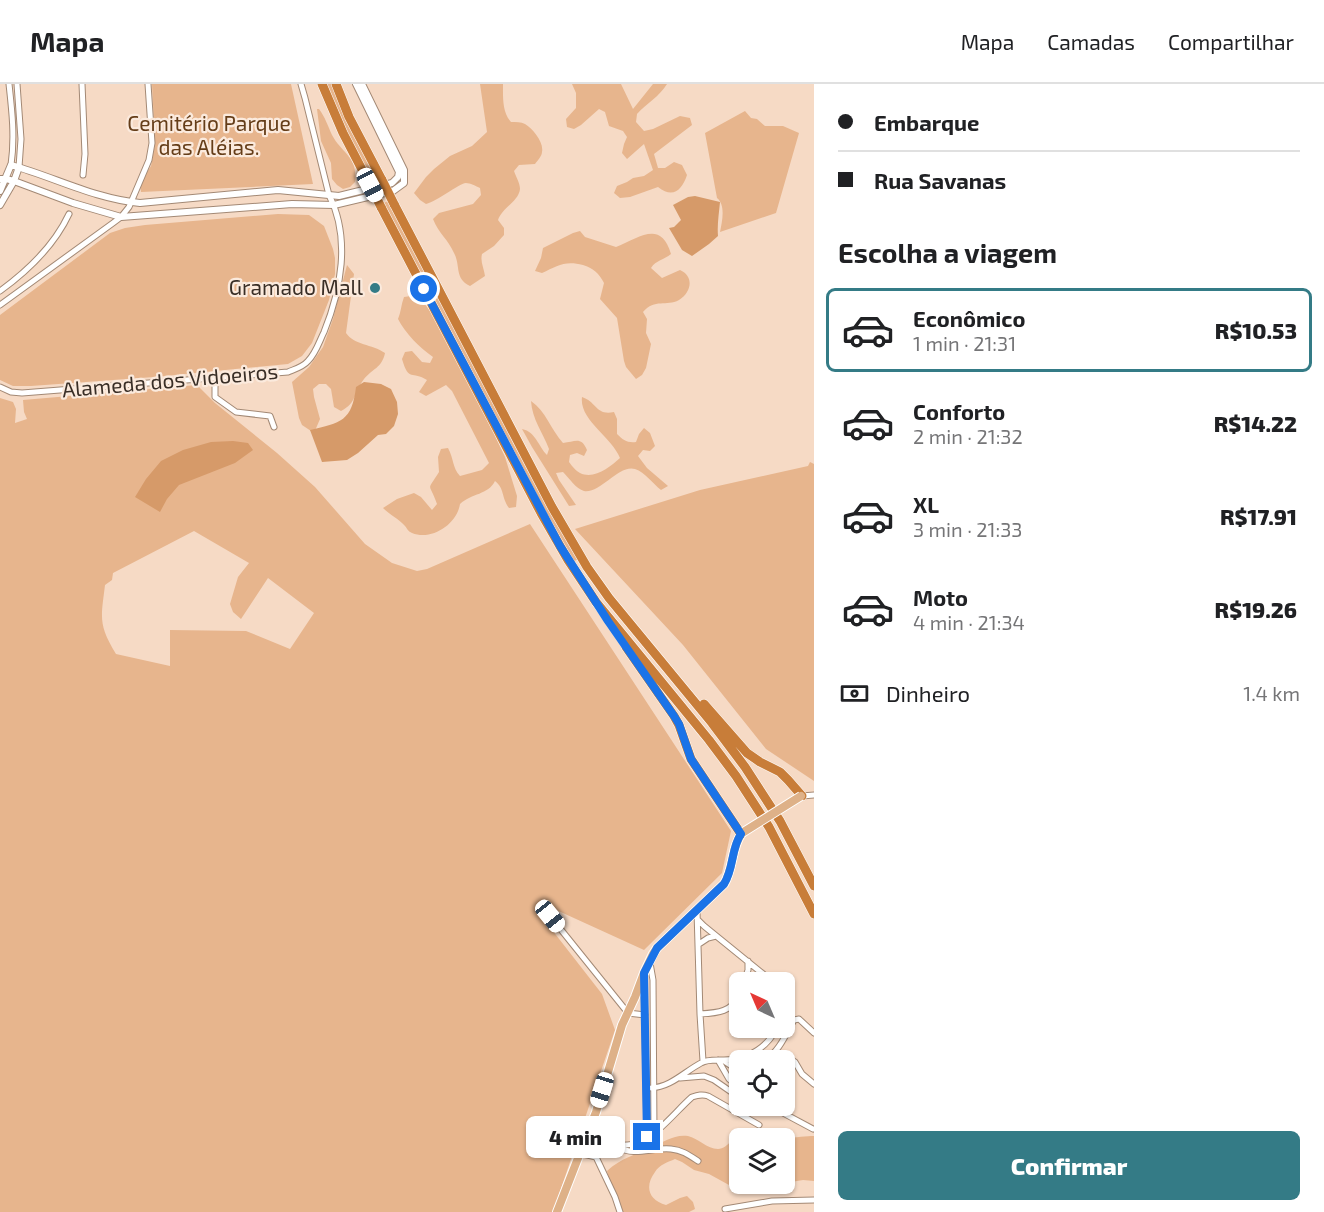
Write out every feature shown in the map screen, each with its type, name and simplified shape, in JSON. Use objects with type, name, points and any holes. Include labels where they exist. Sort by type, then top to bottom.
[{"type":"highway","points":[[322,84],[343,133],[541,513],[568,560],[674,716],[691,759],[741,833]]},
{"type":"highway","points":[[336,84],[349,117],[552,507],[579,554],[609,598],[712,723],[745,767],[780,821],[814,886]]},
{"type":"highway","points":[[596,602],[736,776],[769,827],[814,914]]},
{"type":"highway","points":[[646,643],[747,753],[780,772],[801,796]]},
{"type":"main road","points":[[557,1212],[596,1112],[622,1025],[657,948],[698,915],[724,884],[729,876],[736,843],[741,833],[801,796]]},
{"type":"street","points":[[0,191],[3,179],[11,165],[13,152],[9,84]]},
{"type":"street","points":[[0,204],[14,181],[19,167],[21,139],[17,84]]},
{"type":"street","points":[[82,84],[85,154],[83,175]]},
{"type":"street","points":[[0,305],[126,212],[149,160],[152,143],[148,84]]},
{"type":"street","name":"Alameda dos Vidoeiros","points":[[0,387],[11,392],[22,393],[288,372],[309,361],[333,309],[341,269],[341,242],[334,205],[329,195],[301,84]]},
{"type":"street","points":[[356,84],[404,170],[404,183]]},
{"type":"street","points":[[362,84],[376,120]]},
{"type":"street","points":[[11,165],[78,189],[130,202],[147,203],[278,190],[339,196],[392,183],[398,177],[399,172],[392,150]]},
{"type":"street","points":[[398,177],[404,183]]},
{"type":"street","points":[[3,179],[121,217],[292,204],[334,205],[393,191],[404,183]]},
{"type":"street","points":[[73,202],[78,189]]},
{"type":"street","points":[[250,193],[251,207]]},
{"type":"street","points":[[0,291],[31,267],[58,233],[69,214]]},
{"type":"street","points":[[214,378],[215,397],[234,412],[270,416],[274,427]]},
{"type":"street","points":[[801,796],[814,795]]},
{"type":"street","points":[[698,915],[716,936],[762,972]]},
{"type":"street","points":[[698,915],[703,1061]]},
{"type":"street","points":[[550,916],[628,1013],[653,1015]]},
{"type":"street","points":[[699,944],[716,936]]},
{"type":"street","points":[[747,972],[748,961]]},
{"type":"street","points":[[650,962],[653,980],[654,1132]]},
{"type":"street","points":[[644,973],[647,1137]]},
{"type":"street","points":[[700,1014],[717,1013],[729,1008]]},
{"type":"street","points":[[777,1050],[796,1018],[814,1033]]},
{"type":"street","points":[[646,1088],[667,1085],[703,1061],[746,1056],[757,1051],[772,1038]]},
{"type":"street","points":[[720,1060],[729,1065]]},
{"type":"street","points":[[720,1060],[729,1079]]},
{"type":"street","points":[[795,1062],[802,1074],[814,1084]]},
{"type":"street","points":[[678,1078],[704,1076],[729,1090]]},
{"type":"street","points":[[596,1157],[603,1149],[640,1142],[666,1123],[692,1097],[703,1094],[759,1125]]},
{"type":"street","points":[[789,1116],[813,1129]]},
{"type":"street","points":[[586,1138],[603,1149]]},
{"type":"street","points":[[616,1146],[624,1151],[640,1152],[662,1148],[672,1149],[682,1151],[698,1161]]},
{"type":"street","points":[[579,1156],[596,1157]]},
{"type":"street","points":[[596,1157],[620,1212]]},
{"type":"street","points":[[725,1209],[772,1201],[814,1200]]},
{"type":"green space","name":"Cemitério Parque das Aléias.","points":[[152,84],[291,84],[313,184],[141,192],[140,183],[151,166],[155,144]]},
{"type":"green space","points":[[325,84],[332,84],[379,183],[374,185],[348,136]]},
{"type":"green space","points":[[480,84],[503,84],[504,104],[508,118],[511,122],[523,123],[531,129],[540,140],[542,152],[535,164],[519,165],[514,171],[520,189],[517,197],[498,220],[504,228],[504,235],[482,254],[485,276],[470,286],[462,279],[454,253],[433,219],[439,213],[473,204],[481,195],[480,188],[466,183],[426,204],[414,193],[434,169],[450,156],[472,146],[487,132]]},
{"type":"green space","points":[[572,84],[621,84],[633,109],[653,84],[667,84],[637,114],[636,122],[644,131],[680,116],[690,118],[692,125],[654,154],[658,168],[665,168],[674,162],[682,165],[687,175],[680,189],[668,192],[658,187],[630,197],[620,198],[614,193],[617,186],[633,178],[644,176],[653,170],[644,144],[627,159],[622,153],[627,137],[623,131],[609,126],[605,112],[599,109],[574,129],[567,127],[566,119],[576,108],[576,93]]},
{"type":"green space","points":[[317,109],[321,112],[336,141],[352,161],[355,182],[350,187],[343,189],[332,179],[331,163],[321,141]]},
{"type":"green space","points":[[745,111],[751,118],[757,119],[765,126],[783,126],[799,133],[776,213],[720,232],[722,205],[717,198],[705,133]]},
{"type":"green space","points":[[389,201],[578,559],[573,562],[557,536],[383,203]]},
{"type":"green space","points":[[278,214],[309,215],[324,226],[335,258],[335,274],[329,300],[312,343],[302,356],[288,364],[154,377],[31,386],[13,386],[0,380],[0,315],[110,233],[145,225]]},
{"type":"green space","points":[[580,231],[585,237],[616,247],[641,236],[655,234],[667,243],[671,254],[655,263],[651,268],[662,278],[680,270],[688,276],[689,289],[683,297],[674,302],[652,305],[643,312],[647,319],[646,333],[651,344],[646,368],[636,379],[624,361],[617,318],[600,299],[604,283],[598,274],[587,266],[571,263],[561,264],[542,273],[535,271],[543,248]]},
{"type":"green space","points":[[347,265],[354,274],[346,333],[354,340],[385,353],[379,365],[364,379],[353,401],[341,411],[334,407],[331,389],[326,384],[319,384],[313,389],[320,419],[314,433],[302,425],[292,382],[309,367],[323,347]]},
{"type":"green space","points":[[411,296],[424,303],[433,315],[465,373],[505,457],[517,496],[516,507],[509,508],[495,481],[484,492],[460,504],[449,524],[428,535],[411,532],[383,508],[397,499],[414,493],[421,497],[432,510],[437,504],[430,487],[439,472],[438,457],[441,449],[448,448],[460,476],[482,470],[489,463],[452,391],[446,385],[426,396],[419,392],[427,380],[409,374],[404,366],[402,359],[405,352],[412,351],[422,362],[430,363],[433,357],[413,340],[398,319],[404,297]]},
{"type":"green space","points":[[197,385],[215,403],[315,487],[365,544],[392,563],[417,571],[427,569],[530,524],[731,831],[722,873],[644,950],[541,903],[542,917],[602,994],[615,1030],[553,1212],[0,1212],[0,398],[13,402],[16,409],[15,423],[27,419],[23,400]],"holes":[[[194,531],[249,563],[238,577],[230,604],[233,612],[241,619],[268,578],[314,613],[290,649],[246,631],[170,630],[170,666],[116,654],[102,621],[105,585],[112,580],[113,573]]]},
{"type":"green space","points":[[582,397],[604,412],[614,412],[617,419],[617,434],[625,441],[636,442],[644,428],[650,433],[655,446],[650,451],[643,450],[638,456],[647,468],[668,486],[661,490],[642,473],[629,469],[590,491],[584,491],[575,486],[563,472],[556,473],[576,505],[569,506],[522,429],[534,436],[547,455],[549,449],[536,420],[531,401],[541,410],[563,443],[580,441],[585,446],[587,450],[584,456],[577,453],[570,455],[569,462],[576,470],[585,475],[602,472],[620,458],[586,413],[582,405]]},
{"type":"green space","points":[[810,462],[814,464],[814,781],[766,749],[683,645],[575,529],[700,490],[808,466]]},
{"type":"green space","points":[[678,1136],[688,1136],[710,1147],[722,1148],[729,1143],[729,1185],[675,1159],[664,1164],[652,1178],[650,1192],[660,1203],[666,1205],[687,1196],[693,1202],[695,1209],[689,1212],[618,1212],[607,1171],[618,1163]]},
{"type":"green space","points":[[814,1136],[814,1181],[795,1181],[795,1137]]},
{"type":"shaded area","points":[[695,196],[720,202],[718,236],[692,256],[682,250],[669,228],[674,227],[681,220],[673,205]]},
{"type":"shaded area","points":[[364,382],[381,384],[391,389],[397,402],[398,414],[394,426],[386,434],[378,435],[347,460],[322,462],[310,430],[343,419],[351,407],[356,387]]},
{"type":"shaded area","points":[[211,442],[248,443],[253,450],[235,463],[179,485],[160,512],[135,497],[161,461],[183,450]]},
{"type":"place","name":"Gramado Mall","points":[[375,288]]},
{"type":"route","points":[[424,289],[552,533],[608,621],[674,716],[691,759],[741,834],[736,843],[729,876],[724,884],[657,948],[644,973],[647,1137]]}]
